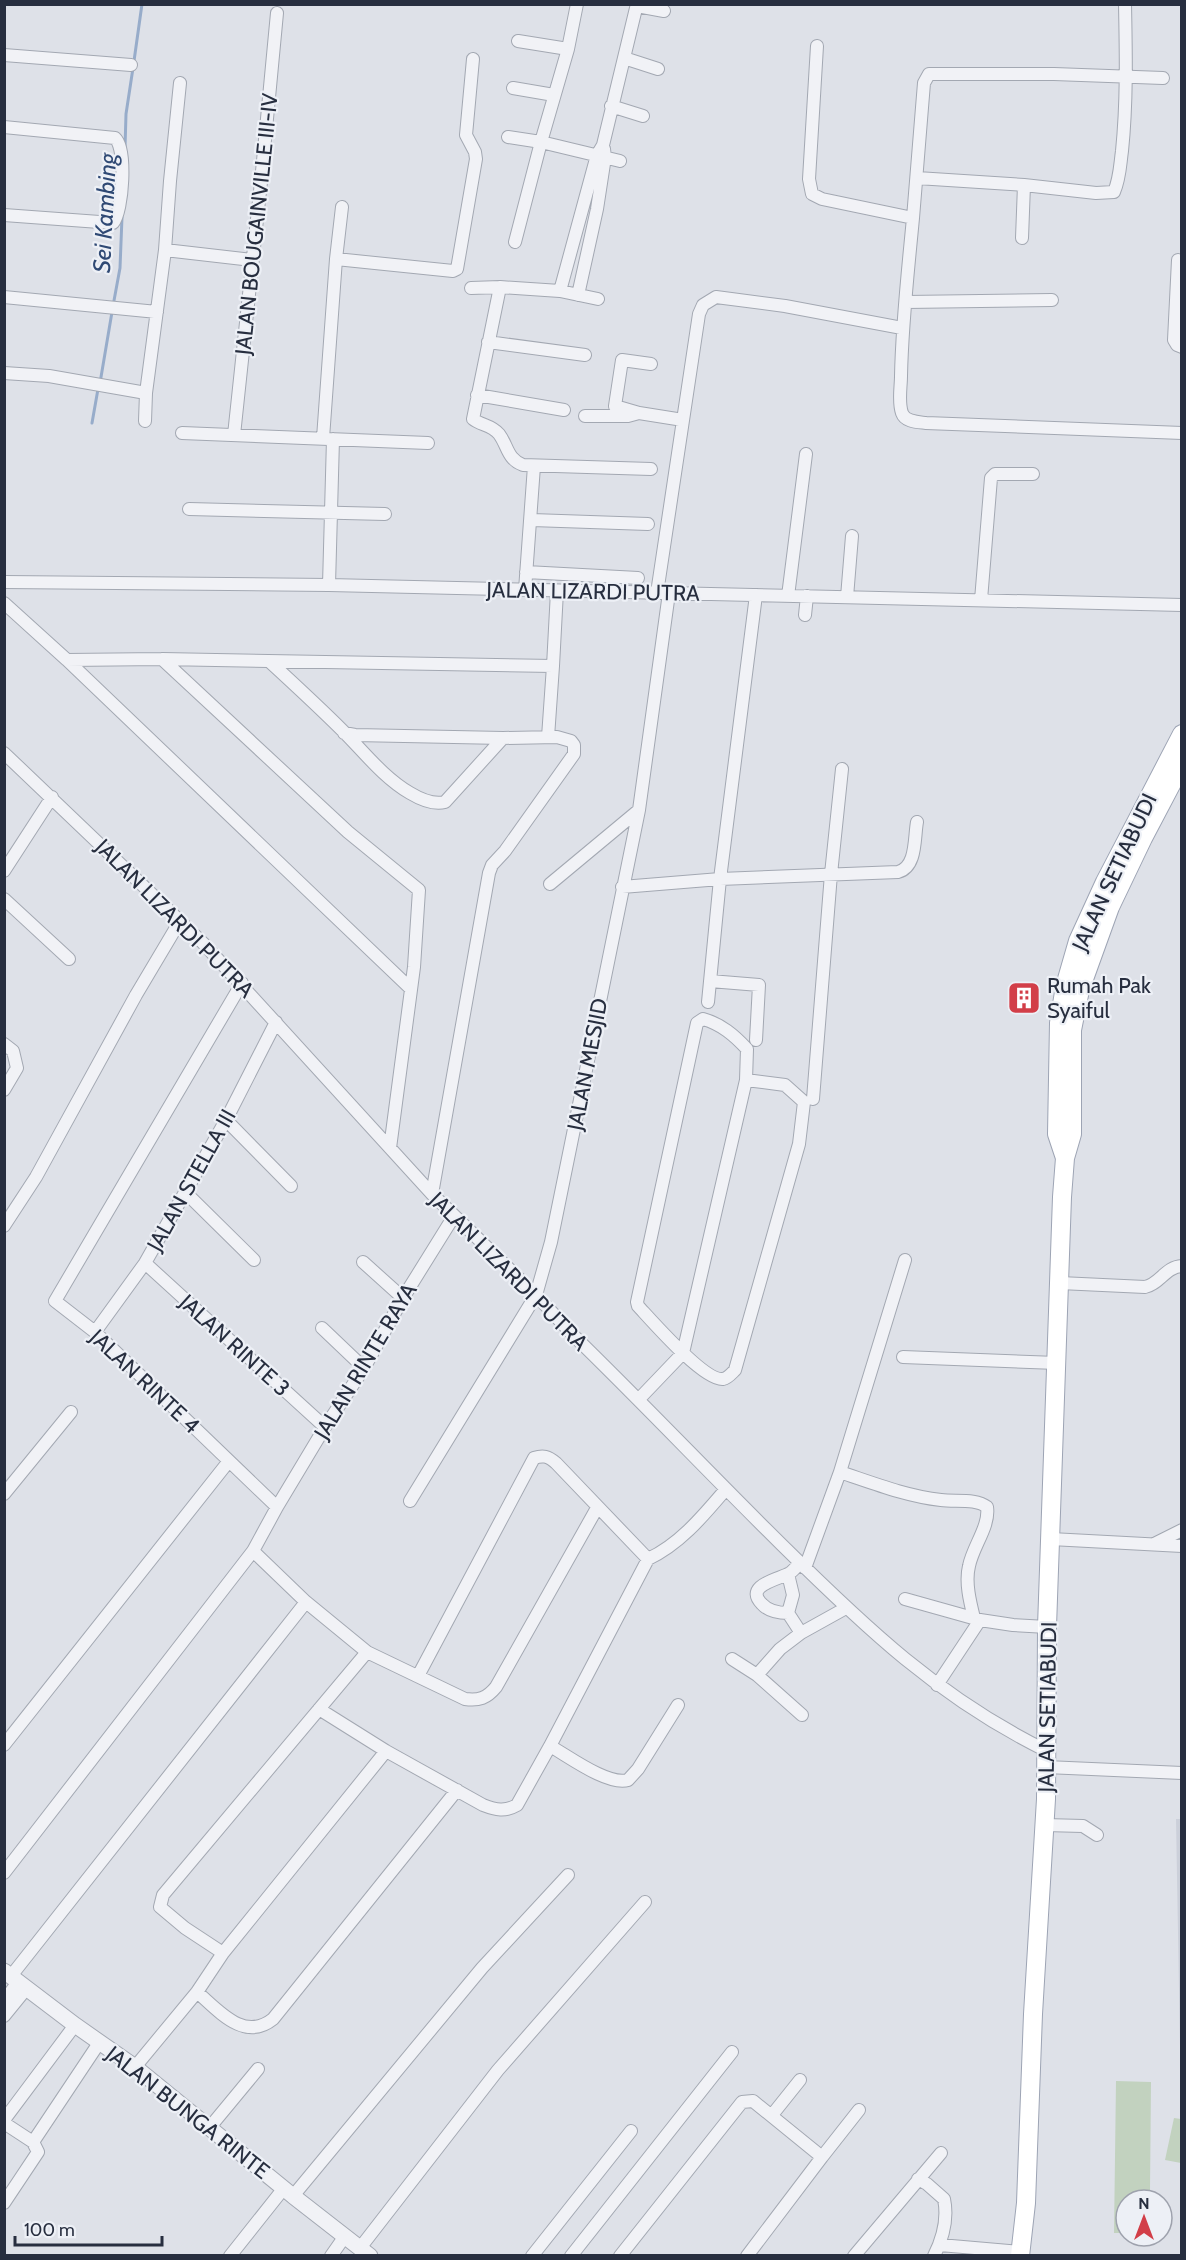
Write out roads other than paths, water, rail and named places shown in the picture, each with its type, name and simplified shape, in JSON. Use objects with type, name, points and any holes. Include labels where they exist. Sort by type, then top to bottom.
[{"type":"main road","name":"JALAN SETIABUDI","points":[[1065,1158],[1058,1134],[1059,1023],[1065,986],[1078,941],[1105,882],[1182,734]]},
{"type":"main road","name":"JALAN SETIABUDI","points":[[1020,2254],[1026,2203],[1038,1903],[1045,1825],[1047,1627],[1065,1158],[1072,1134],[1072,1030],[1080,990],[1110,908],[1182,764]]},
{"type":"street","points":[[515,242],[568,49],[578,4]]},
{"type":"street","points":[[917,178],[1024,184],[1096,193],[1114,192],[1119,181],[1127,78],[1125,4]]},
{"type":"street","points":[[560,291],[602,152],[611,106],[637,5],[664,11]]},
{"type":"street","name":"JALAN BOUGAINVILLE III-IV","points":[[234,435],[277,13]]},
{"type":"street","points":[[518,40],[568,49]]},
{"type":"street","points":[[817,46],[809,173],[812,194],[822,199],[913,218]]},
{"type":"street","points":[[4,55],[130,65]]},
{"type":"street","points":[[336,259],[453,272],[457,269],[476,159],[466,135],[473,58]]},
{"type":"street","points":[[624,58],[658,69]]},
{"type":"street","points":[[1163,78],[1054,74],[929,74],[924,83],[902,328],[902,412],[911,421],[926,423],[1182,433]]},
{"type":"street","points":[[145,422],[146,393],[165,250],[180,83]]},
{"type":"street","points":[[513,88],[554,95]]},
{"type":"street","points":[[611,106],[643,116]]},
{"type":"street","points":[[4,127],[115,138],[120,142],[122,152],[121,198],[116,221],[110,224],[4,215]]},
{"type":"street","points":[[508,137],[602,152],[620,161]]},
{"type":"street","points":[[578,295],[597,209],[602,152]]},
{"type":"street","points":[[1022,238],[1024,184]]},
{"type":"street","points":[[329,585],[331,513],[328,438],[336,259],[342,207]]},
{"type":"street","points":[[165,250],[252,260]]},
{"type":"street","points":[[1178,260],[1179,296],[1174,340],[1182,347]]},
{"type":"street","points":[[500,287],[472,416],[474,422],[495,429],[514,462],[534,466],[651,469]]},
{"type":"street","points":[[471,288],[500,287],[560,291],[598,299]]},
{"type":"street","points":[[4,297],[157,312]]},
{"type":"street","name":"JALAN MESJID","points":[[410,1501],[536,1295],[551,1242],[639,810],[683,420],[699,314],[703,305],[716,297],[785,306],[902,328]]},
{"type":"street","points":[[906,302],[1052,300]]},
{"type":"street","points":[[488,342],[585,355]]},
{"type":"street","points":[[651,364],[622,360],[615,406],[683,420]]},
{"type":"street","points":[[4,373],[49,376],[146,393]]},
{"type":"street","points":[[477,395],[564,410]]},
{"type":"street","points":[[585,416],[628,416],[639,412]]},
{"type":"street","points":[[182,433],[428,442]]},
{"type":"street","points":[[788,596],[806,454]]},
{"type":"street","points":[[525,590],[532,520],[534,466]]},
{"type":"street","points":[[981,600],[991,478],[995,474],[1033,474]]},
{"type":"street","points":[[189,509],[385,514]]},
{"type":"street","points":[[532,520],[648,524]]},
{"type":"street","points":[[847,597],[852,536]]},
{"type":"street","points":[[526,572],[638,578]]},
{"type":"street","name":"JALAN LIZARDI PUTRA","points":[[4,582],[329,585],[1182,605]]},
{"type":"street","points":[[548,737],[556,591]]},
{"type":"street","points":[[708,1002],[720,879],[756,595]]},
{"type":"street","points":[[805,615],[807,596]]},
{"type":"street","points":[[4,603],[67,660],[411,989]]},
{"type":"street","points":[[67,660],[162,659],[553,666]]},
{"type":"street","points":[[162,659],[348,832],[419,890],[417,939],[390,1148]]},
{"type":"street","points":[[269,661],[368,758],[408,792],[423,800],[439,804],[450,798],[503,738]]},
{"type":"street","points":[[344,733],[503,738],[548,737],[571,741],[574,745],[574,754],[505,851],[492,865],[489,873],[432,1194]]},
{"type":"street","name":"JALAN LIZARDI PUTRA","points":[[4,753],[52,796],[242,983],[432,1194],[536,1295],[573,1335],[846,1608],[898,1655],[937,1685],[1046,1759]]},
{"type":"street","points":[[813,1099],[842,769]]},
{"type":"street","points":[[4,871],[52,796]]},
{"type":"street","points":[[550,884],[639,810]]},
{"type":"street","points":[[622,887],[720,879],[904,871],[911,861],[917,822]]},
{"type":"street","points":[[4,898],[69,959]]},
{"type":"street","points":[[4,1226],[36,1177],[136,995],[180,921]]},
{"type":"street","points":[[710,981],[759,985],[756,1040]]},
{"type":"street","name":"JALAN RINTE 4","points":[[242,983],[55,1301],[95,1332],[277,1507]]},
{"type":"street","points":[[639,1399],[683,1353],[746,1080],[747,1049],[731,1033],[704,1019],[698,1021],[637,1302],[638,1306],[683,1353],[709,1374],[723,1379],[729,1377],[735,1370],[799,1144],[804,1102],[785,1085],[746,1080]]},
{"type":"street","name":"JALAN STELLA III","points":[[95,1332],[145,1263],[226,1120],[276,1022]]},
{"type":"street","points":[[4,1044],[13,1051],[17,1068],[4,1090]]},
{"type":"street","points":[[226,1120],[291,1186]]},
{"type":"street","points":[[185,1192],[254,1260]]},
{"type":"street","name":"JALAN RINTE RAYA","points":[[4,1873],[252,1551],[454,1216]]},
{"type":"street","points":[[788,1613],[780,1613],[762,1604],[757,1593],[764,1583],[788,1574],[802,1565],[840,1472],[905,1260]]},
{"type":"street","points":[[363,1262],[403,1298]]},
{"type":"street","name":"JALAN RINTE 3","points":[[145,1263],[325,1427]]},
{"type":"street","points":[[1060,1283],[1144,1287],[1154,1283],[1169,1269],[1182,1266]]},
{"type":"street","points":[[322,1328],[364,1368]]},
{"type":"street","points":[[903,1357],[1057,1363]]},
{"type":"street","points":[[4,1494],[71,1412]]},
{"type":"street","points":[[418,1676],[534,1458],[549,1457],[648,1559]]},
{"type":"street","points":[[4,1745],[229,1461]]},
{"type":"street","points":[[840,1472],[915,1496],[979,1502],[987,1507],[988,1516],[974,1549],[968,1576],[977,1619],[937,1685]]},
{"type":"street","points":[[319,1709],[386,1751],[495,1809],[509,1809],[517,1805],[648,1559],[664,1551],[693,1526],[726,1489]]},
{"type":"street","points":[[252,1551],[306,1602],[367,1652],[465,1699],[475,1700],[490,1694],[496,1687],[597,1508]]},
{"type":"street","points":[[1152,1545],[1182,1530]]},
{"type":"street","points":[[1051,1539],[1182,1546]]},
{"type":"street","points":[[788,1574],[794,1595],[788,1613]]},
{"type":"street","points":[[905,1599],[977,1619],[1013,1625],[1047,1627]]},
{"type":"street","points":[[4,2001],[15,1980],[306,1602]]},
{"type":"street","points":[[757,1675],[780,1649],[801,1633],[846,1608]]},
{"type":"street","points":[[788,1613],[801,1633]]},
{"type":"street","points":[[223,1953],[175,1920],[160,1906],[163,1895],[367,1652]]},
{"type":"street","points":[[732,1659],[757,1675],[802,1715]]},
{"type":"street","points":[[550,1746],[597,1773],[616,1781],[628,1780],[638,1769],[678,1705]]},
{"type":"street","points":[[135,2067],[197,1992],[223,1953],[386,1751]]},
{"type":"street","points":[[1046,1759],[1182,1773]]},
{"type":"street","points":[[197,1992],[236,2023],[247,2028],[264,2026],[273,2019],[457,1790]]},
{"type":"street","points":[[1045,1825],[1083,1826],[1097,1835]]},
{"type":"street","points":[[230,2256],[289,2192],[482,1968],[567,1875]]},
{"type":"street","points":[[365,2252],[498,2070],[645,1902]]},
{"type":"street","points":[[4,2016],[15,1980]]},
{"type":"street","name":"JALAN BUNGA RINTE","points":[[15,1980],[135,2067],[365,2252]]},
{"type":"street","points":[[4,2203],[38,2152],[33,2142],[4,2122],[75,2025]]},
{"type":"street","points":[[33,2142],[99,2043]]},
{"type":"street","points":[[571,2256],[732,2052]]},
{"type":"street","points":[[210,2127],[258,2069]]},
{"type":"street","points":[[772,2115],[800,2080]]},
{"type":"street","points":[[620,2256],[740,2104],[746,2100],[753,2101],[772,2115],[822,2157]]},
{"type":"street","points":[[747,2256],[859,2110]]},
{"type":"street","points":[[532,2256],[631,2131]]},
{"type":"street","points":[[854,2256],[941,2153]]},
{"type":"street","points":[[918,2179],[944,2199],[946,2218],[937,2250],[1020,2254]]},
{"type":"street","points":[[331,2256],[345,2236]]},
{"type":"waterway","name":"Sei Kambing","points":[[134,61],[142,4]]},
{"type":"waterway","name":"Sei Kambing","points":[[125,148],[126,114],[133,68]]},
{"type":"waterway","name":"Sei Kambing","points":[[113,306],[120,268],[122,217]]},
{"type":"waterway","name":"Sei Kambing","points":[[100,383],[112,312]]},
{"type":"waterway","name":"Sei Kambing","points":[[92,423],[98,389]]},
{"type":"place","name":"Rumah Pak Syaiful","points":[[1024,998]]}]
